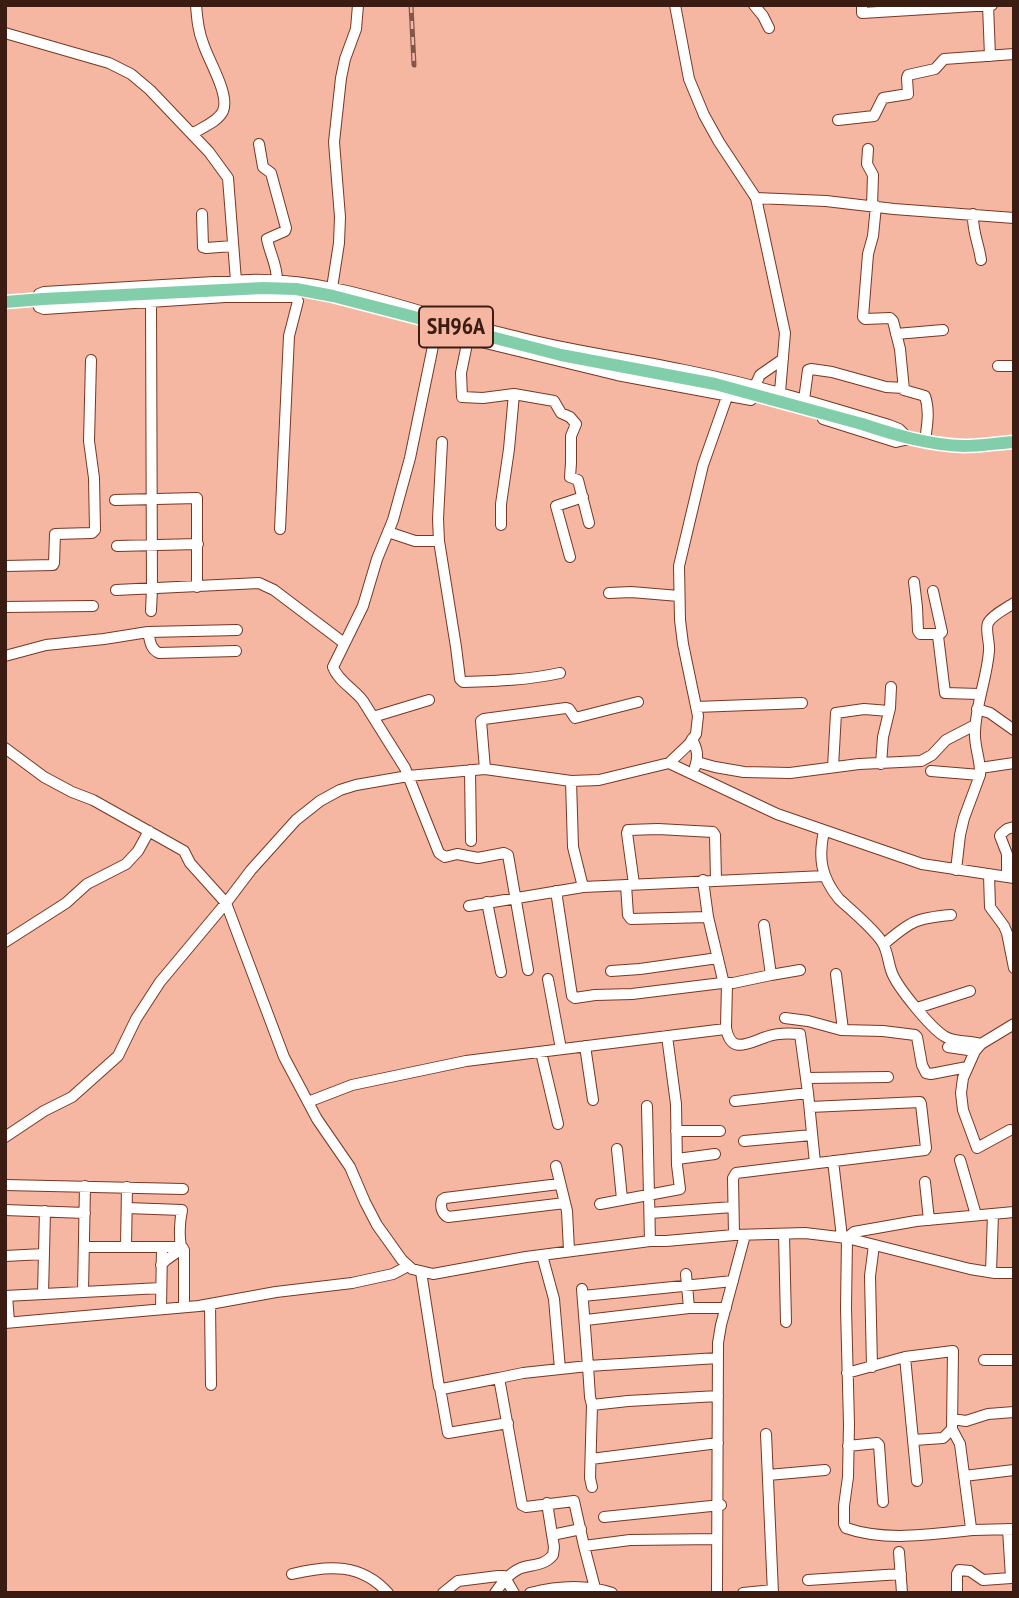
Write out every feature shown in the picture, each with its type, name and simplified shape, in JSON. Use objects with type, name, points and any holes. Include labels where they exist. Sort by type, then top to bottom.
[{"type":"main road","name":"SH96A","points":[[5,302],[264,288],[296,289],[333,296],[561,355],[715,384],[909,438],[964,446],[1014,442]]},
{"type":"street","points":[[192,134],[218,118],[225,101],[202,44],[196,5]]},
{"type":"street","points":[[332,288],[340,217],[334,142],[341,78],[356,29],[358,5]]},
{"type":"street","points":[[675,5],[689,79],[704,115],[756,198],[785,333],[780,393]]},
{"type":"street","points":[[754,5],[763,16],[768,29]]},
{"type":"street","points":[[862,5],[862,13],[989,5],[990,56]]},
{"type":"street","points":[[5,33],[109,63],[131,74],[150,90],[209,152],[228,178],[236,281]]},
{"type":"street","points":[[838,120],[874,116],[883,98],[908,94],[908,75],[935,69],[942,60],[1014,54]]},
{"type":"street","points":[[259,144],[263,167],[271,173],[286,228],[267,239],[277,269],[277,280]]},
{"type":"street","points":[[869,149],[867,164],[873,175],[873,236],[868,254],[862,315],[865,319],[890,318],[897,334],[905,391],[926,397],[928,408],[925,441]]},
{"type":"street","points":[[756,198],[826,201],[1014,218]]},
{"type":"street","points":[[202,214],[204,247],[233,246]]},
{"type":"street","points":[[973,214],[981,260]]},
{"type":"street","points":[[280,529],[289,336],[298,301],[293,296],[225,297],[44,309],[39,307],[39,294],[277,280],[332,288],[556,346],[755,386],[889,425],[909,438]]},
{"type":"street","points":[[151,301],[151,611]]},
{"type":"street","points":[[439,317],[410,458],[393,520],[377,559],[363,606],[334,664],[334,671],[356,692],[400,758],[439,853],[445,857],[457,854],[478,858],[507,854],[528,970]]},
{"type":"street","points":[[897,334],[943,330]]},
{"type":"street","points":[[436,331],[617,375],[776,405],[896,442],[909,438]]},
{"type":"street","points":[[468,339],[461,364],[463,397],[483,398],[514,394],[554,401],[561,413],[576,424],[570,436],[570,477],[579,480],[589,523]]},
{"type":"street","points":[[755,386],[760,375],[783,359]]},
{"type":"street","points":[[5,566],[51,566],[54,563],[55,534],[95,531],[94,478],[89,441],[91,360]]},
{"type":"street","points":[[998,366],[1014,366]]},
{"type":"street","points":[[804,400],[808,370],[811,369],[886,387],[904,388]]},
{"type":"street","points":[[5,1137],[44,1111],[72,1097],[118,1056],[152,993],[251,870],[296,820],[320,801],[356,785],[408,776],[485,769],[571,781],[599,780],[669,762],[692,739],[696,734],[698,716],[683,644],[678,566],[703,465],[728,394],[735,382]]},
{"type":"street","points":[[501,525],[514,394]]},
{"type":"street","points":[[442,442],[439,541],[461,680],[510,681],[560,673]]},
{"type":"street","points":[[569,557],[556,506],[583,497]]},
{"type":"street","points":[[115,500],[197,498],[197,587]]},
{"type":"street","points":[[388,532],[415,541],[439,541]]},
{"type":"street","points":[[117,546],[198,544]]},
{"type":"street","points":[[914,582],[918,631],[920,634],[938,636]]},
{"type":"street","points":[[116,590],[259,583],[274,590],[344,643]]},
{"type":"street","points":[[933,591],[943,632],[938,636]]},
{"type":"street","points":[[609,593],[679,596]]},
{"type":"street","points":[[956,870],[964,818],[980,772],[975,725],[988,656],[988,625],[1014,603]]},
{"type":"street","points":[[5,607],[93,606]]},
{"type":"street","points":[[5,656],[46,645],[148,632],[237,630]]},
{"type":"street","points":[[148,632],[150,645],[159,653],[236,651]]},
{"type":"street","points":[[938,636],[945,693],[979,694]]},
{"type":"street","points":[[881,764],[891,687]]},
{"type":"street","points":[[373,717],[429,700]]},
{"type":"street","points":[[485,769],[481,721],[484,719],[566,708],[575,718],[638,702]]},
{"type":"street","points":[[696,707],[802,703]]},
{"type":"street","points":[[833,767],[836,713],[864,709],[889,711]]},
{"type":"street","points":[[977,709],[990,713],[1014,730]]},
{"type":"street","points":[[697,762],[715,767],[766,773],[902,763],[927,758],[942,743],[975,725]]},
{"type":"street","points":[[691,773],[697,762],[697,750],[692,739]]},
{"type":"street","points":[[5,748],[44,777],[93,800],[184,851],[190,863],[226,903],[284,1057],[317,1119],[350,1167],[377,1225],[402,1260],[412,1269],[433,1275],[542,1255],[650,1241],[805,1233],[844,1237],[970,1269],[1014,1273]]},
{"type":"street","points":[[669,762],[777,814],[922,864],[1011,878],[1007,854],[1000,836],[1007,829],[1014,827]]},
{"type":"street","points":[[697,762],[709,782]]},
{"type":"street","points":[[931,771],[980,772],[1014,763]]},
{"type":"street","points":[[470,771],[471,841]]},
{"type":"street","points":[[571,781],[573,847],[583,887]]},
{"type":"street","points":[[708,917],[631,919],[628,915],[628,830],[713,832],[716,880]]},
{"type":"street","points":[[5,943],[66,903],[88,884],[126,864],[138,851],[149,831]]},
{"type":"street","points":[[824,831],[820,856],[825,876],[839,899],[884,944],[892,975],[899,987],[943,1035],[951,1039],[975,1042],[978,1047]]},
{"type":"street","points":[[989,875],[990,906],[1007,933],[1014,968]]},
{"type":"street","points":[[469,906],[583,887],[825,876]]},
{"type":"street","points":[[703,880],[708,917],[725,983],[728,1038],[730,1042],[739,1045],[768,1035],[799,1033],[815,1163]]},
{"type":"street","points":[[556,891],[573,998],[725,983],[800,970]]},
{"type":"street","points":[[487,902],[501,972]]},
{"type":"street","points":[[884,944],[909,924],[921,919],[951,915]]},
{"type":"street","points":[[764,925],[771,975]]},
{"type":"street","points":[[611,971],[718,958]]},
{"type":"street","points":[[836,974],[843,1030]]},
{"type":"street","points":[[548,979],[561,1049]]},
{"type":"street","points":[[917,1008],[970,991]]},
{"type":"street","points":[[785,1018],[843,1030],[883,1031],[916,1036],[922,1065],[927,1074],[967,1067]]},
{"type":"street","points":[[1010,1130],[979,1148],[975,1146],[963,1110],[961,1093],[967,1067],[978,1047],[1014,1024]]},
{"type":"street","points":[[308,1102],[352,1085],[466,1061],[726,1028]]},
{"type":"street","points":[[600,1203],[680,1189],[676,1104],[667,1036]]},
{"type":"street","points":[[585,1046],[593,1100]]},
{"type":"street","points":[[948,1047],[978,1047]]},
{"type":"street","points":[[541,1052],[558,1124]]},
{"type":"street","points":[[806,1078],[888,1077]]},
{"type":"street","points":[[734,1101],[808,1093]]},
{"type":"street","points":[[717,1593],[720,1505],[718,1343],[733,1281],[739,1235],[733,1207],[733,1178],[736,1174],[926,1148],[920,1102],[810,1107]]},
{"type":"street","points":[[647,1106],[650,1241]]},
{"type":"street","points":[[676,1132],[720,1131]]},
{"type":"street","points":[[744,1141],[812,1135]]},
{"type":"street","points":[[617,1149],[622,1199]]},
{"type":"street","points":[[677,1159],[715,1154]]},
{"type":"street","points":[[960,1160],[976,1215]]},
{"type":"street","points":[[833,1161],[844,1237],[848,1446],[844,1506],[846,1528],[899,1536],[1011,1529],[1011,1578],[983,1580],[970,1571],[960,1570],[957,1572],[957,1593]]},
{"type":"street","points":[[556,1166],[568,1219],[569,1251]]},
{"type":"street","points":[[925,1182],[929,1220]]},
{"type":"street","points":[[559,1184],[445,1198],[441,1208],[448,1217],[565,1203]]},
{"type":"street","points":[[5,1185],[183,1189]]},
{"type":"street","points":[[83,1292],[85,1186]]},
{"type":"street","points":[[126,1247],[127,1187]]},
{"type":"street","points":[[650,1213],[733,1207]]},
{"type":"street","points":[[127,1208],[182,1210],[179,1238],[182,1248],[184,1307]]},
{"type":"street","points":[[5,1210],[85,1213]]},
{"type":"street","points":[[38,1297],[44,1254],[45,1211]]},
{"type":"street","points":[[844,1237],[854,1232],[929,1220],[1013,1211]]},
{"type":"street","points":[[991,1272],[993,1214]]},
{"type":"street","points":[[784,1234],[786,1322]]},
{"type":"street","points":[[872,1367],[870,1276],[874,1245]]},
{"type":"street","points":[[84,1247],[182,1248]]},
{"type":"street","points":[[161,1308],[162,1247]]},
{"type":"street","points":[[161,1265],[182,1248]]},
{"type":"street","points":[[5,1256],[44,1254]]},
{"type":"street","points":[[542,1255],[554,1299],[560,1369]]},
{"type":"street","points":[[161,1288],[38,1297],[6,1296],[7,1322],[210,1304],[370,1279],[393,1274],[408,1266]]},
{"type":"street","points":[[421,1272],[448,1433],[508,1423]]},
{"type":"street","points":[[686,1274],[689,1308]]},
{"type":"street","points":[[592,1487],[592,1405],[583,1293],[733,1281]]},
{"type":"street","points":[[210,1304],[211,1385]]},
{"type":"street","points":[[586,1320],[689,1308],[726,1308]]},
{"type":"street","points":[[847,1373],[905,1357],[953,1351],[952,1424],[960,1444],[970,1525],[973,1530]]},
{"type":"street","points":[[905,1357],[917,1481]]},
{"type":"street","points":[[440,1388],[523,1373],[588,1366],[718,1359]]},
{"type":"street","points":[[984,1360],[1014,1360]]},
{"type":"street","points":[[499,1378],[522,1505],[526,1507],[574,1501],[595,1588]]},
{"type":"street","points":[[592,1405],[718,1396]]},
{"type":"street","points":[[914,1440],[943,1438],[952,1424],[988,1414],[1014,1412]]},
{"type":"street","points":[[743,1593],[773,1591],[766,1434]]},
{"type":"street","points":[[591,1459],[718,1443]]},
{"type":"street","points":[[848,1446],[879,1445],[883,1502]]},
{"type":"street","points":[[768,1475],[825,1470]]},
{"type":"street","points":[[964,1476],[1014,1470]]},
{"type":"street","points":[[495,1593],[506,1579],[519,1569],[544,1563],[551,1558],[554,1552],[547,1503]]},
{"type":"street","points":[[604,1517],[720,1505]]},
{"type":"street","points":[[552,1535],[581,1529]]},
{"type":"street","points":[[584,1546],[630,1540],[717,1539]]},
{"type":"street","points":[[899,1552],[902,1593]]},
{"type":"street","points":[[292,1574],[314,1569],[351,1569],[371,1577],[388,1593]]},
{"type":"street","points":[[808,1580],[901,1574]]},
{"type":"street","points":[[443,1593],[458,1581],[498,1576],[504,1576],[514,1593]]},
{"type":"street","points":[[530,1593],[568,1587],[595,1588],[612,1593]]},
{"type":"railway","points":[[411,5],[414,65]]}]
